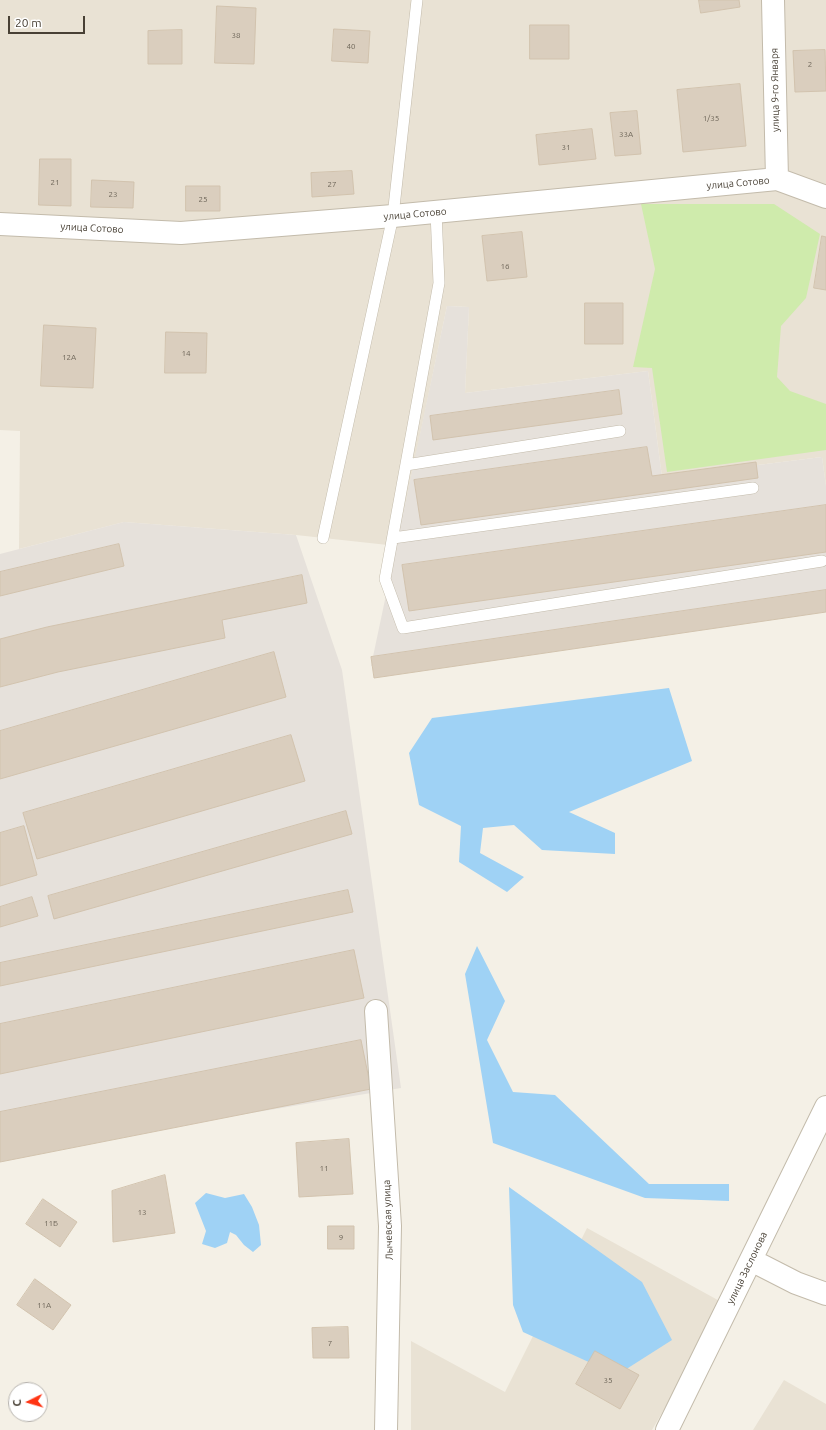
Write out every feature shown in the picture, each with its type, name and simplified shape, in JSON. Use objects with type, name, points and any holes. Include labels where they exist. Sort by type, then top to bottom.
[{"type":"street","name":"улица 9-го Января","points":[[773,0],[777,179]]},
{"type":"street","name":"улица Сотово","points":[[0,224],[181,233],[394,216],[777,179],[826,197]]},
{"type":"street","name":"Лычевская улица","points":[[376,1011],[390,1226],[386,1430]]},
{"type":"street","name":"улица Заслонова","points":[[668,1430],[826,1107]]},
{"type":"street","points":[[751,1260],[796,1283],[826,1294]]},
{"type":"lane","points":[[323,538],[394,216],[417,0]]},
{"type":"lane","points":[[436,212],[439,283],[385,579],[403,628],[822,561]]},
{"type":"lane","points":[[406,465],[620,431]]},
{"type":"lane","points":[[393,538],[754,488]]},
{"type":"shaded area","points":[[0,0],[826,0],[826,486],[822,457],[662,477],[648,371],[465,393],[469,307],[447,306],[397,546],[296,535],[124,522],[19,549],[20,431],[0,430]]},
{"type":"shaded area","points":[[447,306],[469,307],[465,393],[648,371],[662,477],[822,457],[826,486],[826,600],[371,666]]},
{"type":"shaded area","points":[[124,522],[296,535],[342,670],[401,1088],[0,1155],[0,554]]},
{"type":"shaded area","points":[[587,1228],[725,1304],[652,1430],[411,1430],[411,1341],[505,1392]]},
{"type":"shaded area","points":[[784,1380],[826,1404],[826,1430],[753,1430]]},
{"type":"green space","points":[[641,204],[774,204],[820,234],[806,298],[781,326],[777,377],[790,391],[826,404],[826,450],[667,472],[652,368],[633,367],[655,269]]},
{"type":"water","points":[[669,688],[692,761],[569,812],[615,833],[615,854],[542,850],[514,825],[483,828],[480,853],[524,877],[507,892],[459,862],[461,826],[419,805],[409,753],[432,718]]},
{"type":"water","points":[[477,946],[505,1001],[487,1040],[513,1092],[555,1095],[649,1184],[729,1184],[729,1201],[645,1198],[493,1143],[465,974]]},
{"type":"water","points":[[509,1187],[642,1282],[672,1340],[617,1375],[523,1332],[513,1305]]},
{"type":"water","points":[[206,1193],[225,1198],[244,1194],[252,1207],[259,1225],[261,1245],[253,1252],[244,1245],[236,1235],[230,1232],[227,1243],[215,1248],[202,1244],[206,1231],[195,1203]]},
{"type":"building","points":[[699,0],[739,0],[740,7],[701,13]]},
{"type":"building","points":[[217,6],[256,8],[254,64],[215,63]]},
{"type":"building","points":[[530,25],[569,25],[569,59],[530,59]]},
{"type":"building","points":[[334,29],[370,31],[368,63],[332,61]]},
{"type":"building","points":[[182,30],[182,64],[148,64],[148,31]]},
{"type":"building","points":[[825,50],[826,91],[795,92],[793,51]]},
{"type":"building","points":[[740,84],[746,146],[683,152],[677,90]]},
{"type":"building","points":[[637,111],[641,154],[615,156],[610,113]]},
{"type":"building","points":[[592,129],[596,159],[539,165],[536,135]]},
{"type":"building","points":[[40,159],[71,159],[71,206],[39,205]]},
{"type":"building","points":[[352,171],[354,194],[312,197],[311,173]]},
{"type":"building","points":[[92,180],[134,182],[133,208],[91,207]]},
{"type":"building","points":[[186,186],[220,186],[220,211],[186,211]]},
{"type":"building","points":[[522,232],[527,277],[487,281],[482,236]]},
{"type":"building","points":[[822,236],[826,237],[826,290],[814,288]]},
{"type":"building","points":[[585,303],[623,303],[623,344],[585,344]]},
{"type":"building","points":[[44,325],[96,328],[93,388],[41,386]]},
{"type":"building","points":[[166,332],[207,333],[206,373],[165,373]]},
{"type":"building","points":[[619,390],[622,414],[433,440],[430,416]]},
{"type":"building","points":[[647,447],[652,476],[756,462],[758,478],[421,525],[414,480]]},
{"type":"building","points":[[826,505],[826,552],[409,611],[402,565]]},
{"type":"building","points":[[119,544],[124,566],[0,596],[0,572]]},
{"type":"building","points":[[302,575],[307,603],[222,620],[225,638],[58,672],[0,687],[0,639],[47,627]]},
{"type":"building","points":[[826,590],[826,612],[374,678],[371,657]]},
{"type":"building","points":[[274,652],[286,697],[0,779],[0,731]]},
{"type":"building","points":[[291,735],[305,781],[37,859],[23,813]]},
{"type":"building","points":[[346,811],[352,834],[54,919],[48,896]]},
{"type":"building","points":[[24,826],[37,875],[0,886],[0,833]]},
{"type":"building","points":[[348,890],[353,912],[0,986],[0,963]]},
{"type":"building","points":[[32,897],[38,916],[0,927],[0,907]]},
{"type":"building","points":[[354,950],[364,998],[0,1074],[0,1024]]},
{"type":"building","points":[[361,1040],[371,1089],[0,1162],[0,1112]]},
{"type":"building","points":[[349,1139],[353,1194],[299,1197],[296,1143]]},
{"type":"building","points":[[165,1175],[175,1233],[113,1242],[112,1191]]},
{"type":"building","points":[[43,1199],[77,1222],[60,1247],[26,1224]]},
{"type":"building","points":[[328,1226],[354,1226],[354,1249],[328,1249]]},
{"type":"building","points":[[35,1279],[71,1305],[53,1330],[17,1305]]},
{"type":"building","points":[[348,1327],[349,1358],[313,1358],[312,1328]]},
{"type":"building","points":[[595,1351],[639,1375],[620,1409],[576,1384]]}]
